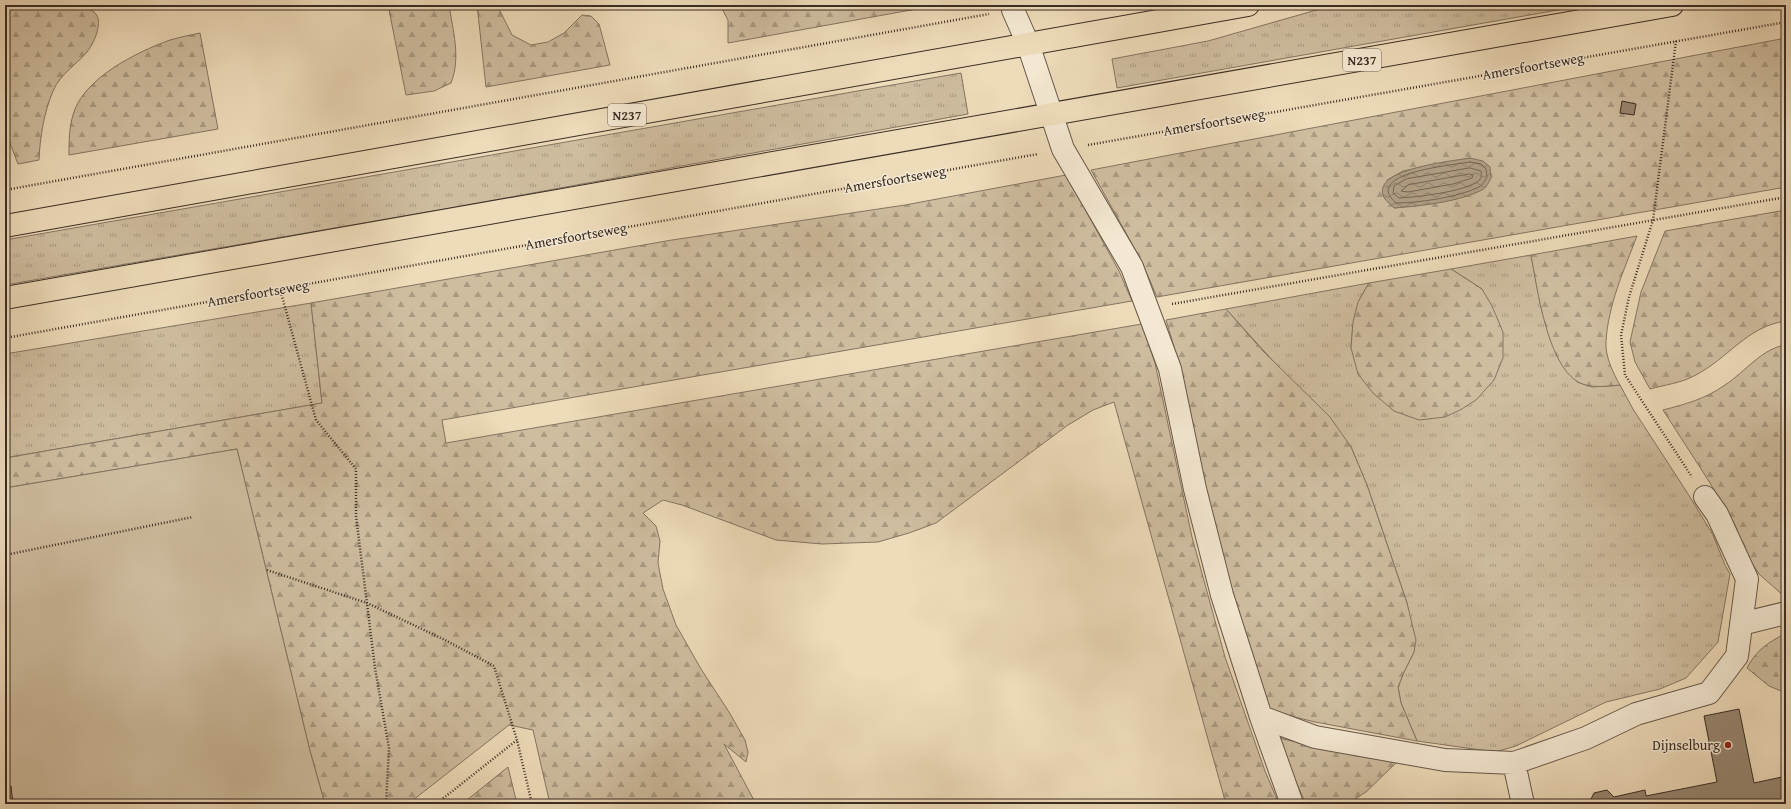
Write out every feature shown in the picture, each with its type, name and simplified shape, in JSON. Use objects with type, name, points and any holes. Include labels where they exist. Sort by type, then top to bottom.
[{"type":"main road","name":"N237","points":[[5,226],[1248,5]]},
{"type":"main road","name":"N237","points":[[5,298],[1672,5]]},
{"type":"lane","points":[[1013,10],[1028,44],[1053,115],[1063,149],[1132,267],[1170,369],[1195,489],[1222,595],[1261,717],[1292,804]]},
{"type":"lane","points":[[1261,717],[1315,737],[1445,760],[1514,763],[1586,738],[1636,714],[1709,693],[1737,656],[1747,579],[1716,514],[1706,497]]},
{"type":"lane","points":[[1741,624],[1786,613]]},
{"type":"lane","points":[[1514,763],[1523,804]]},
{"type":"path","points":[[5,190],[1013,10]]},
{"type":"path","name":"Amersfoortseweg","points":[[5,338],[1063,149],[1786,22]]},
{"type":"path","points":[[1676,41],[1652,220],[1629,297],[1621,335],[1625,375],[1706,497]]},
{"type":"path","points":[[1148,308],[1786,197]]},
{"type":"path","points":[[280,290],[316,420],[356,470],[356,516],[375,668],[390,748],[386,804]]},
{"type":"path","points":[[5,555],[193,516]]},
{"type":"path","points":[[267,570],[367,603],[443,639],[494,666],[517,740],[532,804]]},
{"type":"path","points":[[436,804],[517,740]]},
{"type":"green space","points":[[53,4],[79,7],[89,9],[95,13],[99,22],[97,34],[87,52],[64,74],[53,91],[43,125],[39,160],[18,164],[5,130],[5,5]]},
{"type":"green space","points":[[388,5],[449,5],[456,54],[454,74],[451,83],[434,91],[406,95]]},
{"type":"green space","points":[[477,5],[497,5],[512,35],[531,45],[548,42],[564,33],[582,15],[591,16],[599,24],[610,65],[486,87]]},
{"type":"green space","points":[[720,5],[939,5],[728,43],[728,20]]},
{"type":"green space","points":[[1334,5],[1586,5],[1117,88],[1112,59],[1208,41]]},
{"type":"green space","points":[[200,33],[218,129],[69,155],[70,130],[73,115],[79,102],[88,89],[99,78],[127,59],[157,45],[170,40]]},
{"type":"green space","points":[[1786,38],[1786,187],[1157,297],[1141,260],[1091,170]],"holes":[[[1470,158],[1457,199],[1395,208],[1387,180],[1403,171]]]},
{"type":"green space","points":[[961,73],[968,114],[450,208],[5,285],[5,240]]},
{"type":"green space","points":[[1066,175],[1119,271],[1132,301],[442,420],[446,443],[1142,324],[1155,363],[1192,537],[1225,657],[1265,771],[1279,804],[1226,804],[1114,402],[1093,410],[1068,425],[936,523],[878,542],[822,544],[776,540],[682,505],[663,500],[643,513],[656,526],[660,541],[658,563],[663,589],[676,625],[701,669],[745,740],[748,752],[746,762],[724,744],[756,804],[550,804],[533,730],[509,725],[408,804],[325,804],[310,751],[237,449],[5,488],[5,458],[322,403],[311,303],[672,240],[905,205]]},
{"type":"green space","points":[[1786,210],[1786,321],[1772,324],[1760,329],[1706,369],[1694,376],[1678,382],[1650,389],[1635,362],[1630,342],[1641,292],[1665,231]]},
{"type":"green space","points":[[1637,236],[1617,288],[1607,328],[1606,347],[1608,359],[1620,385],[1588,386],[1578,382],[1567,373],[1558,359],[1545,324],[1531,255]]},
{"type":"green space","points":[[1531,255],[1541,308],[1551,341],[1577,382],[1592,387],[1620,385],[1633,409],[1713,535],[1730,574],[1718,642],[1686,678],[1660,689],[1606,702],[1516,746],[1495,752],[1417,741],[1401,703],[1398,687],[1414,652],[1407,603],[1367,485],[1351,447],[1226,309],[1369,283],[1360,300],[1355,314],[1351,348],[1482,289],[1451,269]]},
{"type":"green space","points":[[1451,269],[1482,289],[1492,306],[1503,332],[1503,358],[1494,380],[1476,400],[1445,417],[1419,420],[1394,411],[1373,393],[1358,374],[1351,348],[1353,322],[1358,302],[1369,283]]},
{"type":"green space","points":[[311,303],[322,403],[5,458],[5,354]]},
{"type":"green space","points":[[1226,309],[1263,351],[1330,417],[1351,447],[1367,485],[1407,603],[1416,640],[1414,652],[1398,687],[1401,703],[1417,741],[1315,722],[1270,711],[1228,577],[1210,505],[1181,372],[1166,320]]},
{"type":"green space","points":[[1786,345],[1786,598],[1759,574],[1746,554],[1735,525],[1663,410],[1687,403],[1718,390],[1761,356],[1777,347]]},
{"type":"green space","points":[[237,449],[310,751],[325,804],[5,804],[5,488]]},
{"type":"green space","points":[[1786,633],[1786,693],[1769,686],[1747,668],[1759,651]]},
{"type":"green space","points":[[1279,738],[1397,762],[1366,792],[1347,804],[1306,804],[1287,762]]},
{"type":"green space","points":[[508,767],[517,804],[462,804]]},
{"type":"water","points":[[1470,158],[1483,161],[1490,167],[1491,178],[1482,190],[1462,198],[1427,205],[1394,208],[1385,199],[1383,189],[1388,180],[1399,174],[1414,168],[1431,164]]},
{"type":"building","points":[[1622,101],[1636,104],[1634,115],[1620,113]]},
{"type":"building","name":"Dijnselburg","points":[[1739,709],[1754,783],[1782,777],[1782,775],[1786,774],[1786,804],[1577,804],[1590,801],[1594,793],[1607,790],[1614,797],[1645,790],[1646,796],[1717,782],[1704,716]]},
{"type":"building","points":[[11,786],[13,804],[5,804],[5,787]]},
{"type":"place","name":"Dijnselburg","points":[[1728,745]]}]
